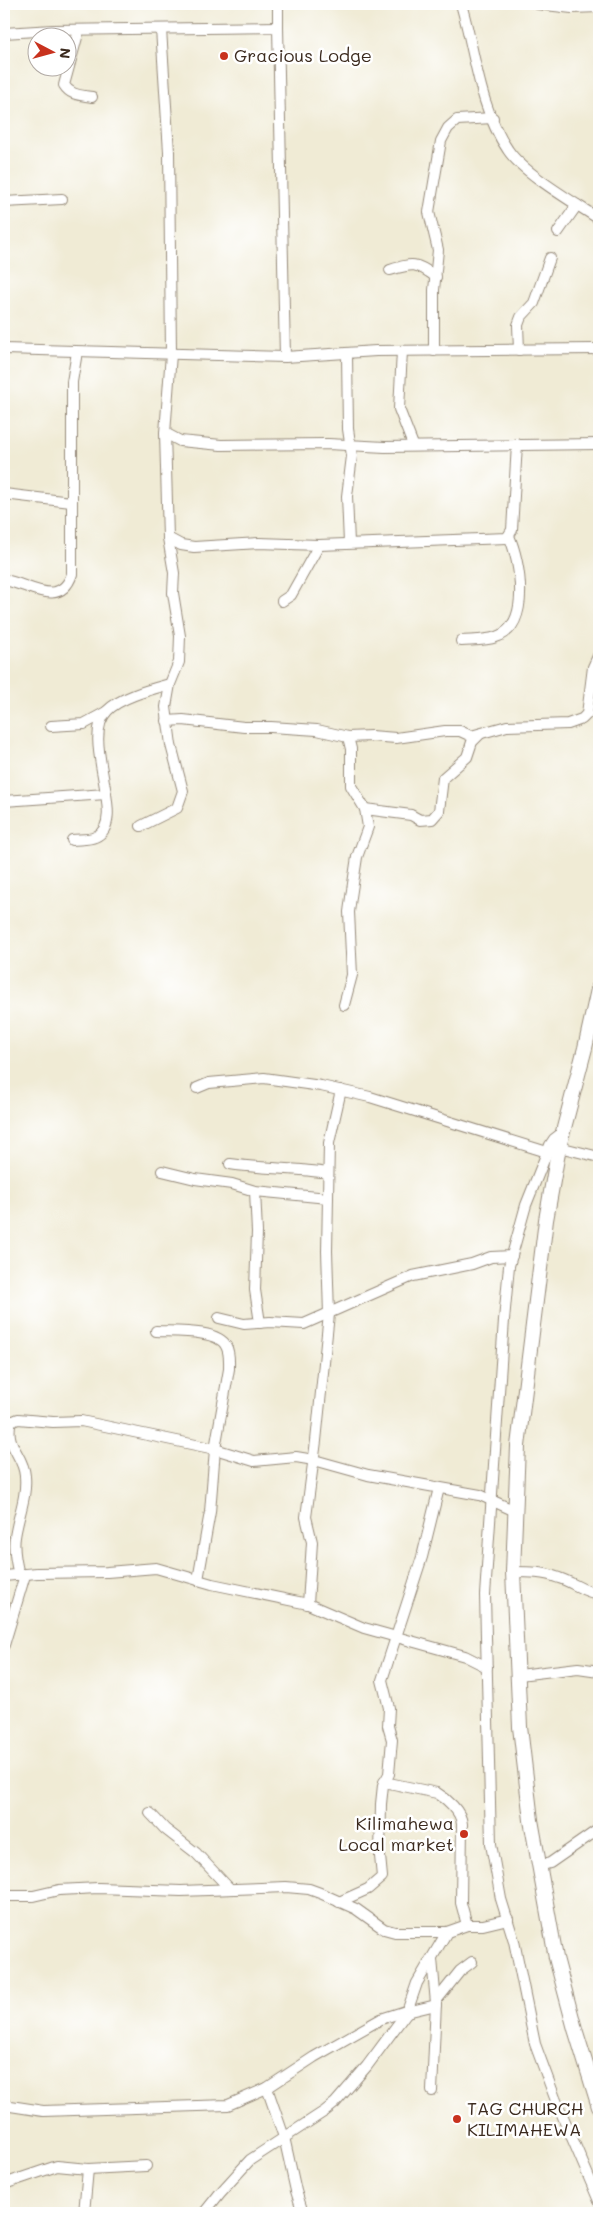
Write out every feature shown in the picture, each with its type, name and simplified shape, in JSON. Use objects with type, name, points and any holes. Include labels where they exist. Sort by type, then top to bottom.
[{"type":"main road","points":[[599,984],[585,1048],[562,1133],[553,1150],[518,1446],[513,1572],[520,1727],[526,1786],[556,1958],[599,2107]]},
{"type":"street","points":[[278,4],[285,357]]},
{"type":"street","points":[[461,4],[479,81],[508,150],[524,166],[599,219]]},
{"type":"street","points":[[537,4],[572,8],[599,7]]},
{"type":"street","points":[[4,34],[79,30],[278,27]]},
{"type":"street","points":[[141,826],[177,808],[182,798],[182,784],[171,746],[166,707],[170,684],[179,662],[180,649],[173,593],[172,554],[168,538],[165,433],[171,354],[169,152],[161,29]]},
{"type":"street","points":[[79,30],[64,85],[74,95],[92,97]]},
{"type":"street","points":[[434,351],[438,250],[429,212],[441,140],[448,128],[458,120],[493,118]]},
{"type":"street","points":[[4,202],[62,199]]},
{"type":"street","points":[[558,232],[577,205]]},
{"type":"street","points":[[519,350],[518,325],[521,317],[534,303],[550,258]]},
{"type":"street","points":[[390,270],[414,264],[436,277]]},
{"type":"street","points":[[4,349],[285,357],[376,351],[599,349]]},
{"type":"street","points":[[4,580],[37,592],[47,593],[62,589],[67,585],[72,574],[72,382],[77,352]]},
{"type":"street","points":[[402,352],[399,409],[412,445]]},
{"type":"street","points":[[347,354],[346,391],[349,445],[352,456],[347,496],[349,544]]},
{"type":"street","points":[[165,433],[180,441],[213,444],[385,447],[412,445],[599,444]]},
{"type":"street","points":[[509,536],[512,530],[516,444]]},
{"type":"street","points":[[4,494],[71,502]]},
{"type":"street","points":[[168,538],[180,544],[194,547],[259,543],[349,544],[509,536]]},
{"type":"street","points":[[461,641],[496,637],[506,632],[517,615],[520,604],[520,589],[516,551],[509,536]]},
{"type":"street","points":[[282,600],[291,595],[319,545]]},
{"type":"street","points":[[167,721],[183,720],[244,727],[271,726],[317,730],[348,737],[396,738],[446,731],[460,731],[471,736],[507,726],[568,724],[582,719],[587,714],[593,667],[599,654]]},
{"type":"street","points":[[51,726],[84,724],[138,694],[170,684]]},
{"type":"street","points":[[72,840],[95,837],[105,830],[108,817],[98,735],[106,712]]},
{"type":"street","points":[[365,809],[410,816],[420,820],[432,819],[439,811],[443,778],[467,757],[472,742],[480,734]]},
{"type":"street","points":[[344,1005],[352,975],[349,912],[351,897],[359,850],[368,827],[365,809],[350,786],[351,749],[348,737]]},
{"type":"street","points":[[4,801],[106,794]]},
{"type":"street","points":[[197,1088],[209,1083],[240,1079],[264,1078],[296,1081],[370,1097],[553,1150],[599,1157]]},
{"type":"street","points":[[308,1604],[312,1542],[306,1517],[314,1460],[329,1314],[329,1143],[341,1090]]},
{"type":"street","points":[[553,1150],[526,1205],[509,1266],[504,1320],[485,1595],[491,1844],[501,1899],[514,1941],[535,2044],[555,2098],[599,2201]]},
{"type":"street","points":[[230,1164],[254,1168],[304,1169],[328,1173]]},
{"type":"street","points":[[162,1171],[195,1179],[232,1184],[255,1191],[328,1198]]},
{"type":"street","points":[[255,1191],[257,1232],[255,1290],[260,1323]]},
{"type":"street","points":[[219,1318],[244,1324],[304,1324],[413,1276],[472,1264],[491,1257],[512,1256]]},
{"type":"street","points":[[156,1331],[205,1333],[218,1337],[226,1346],[229,1369],[215,1449],[210,1512],[198,1580]]},
{"type":"street","points":[[4,1645],[22,1575],[15,1552],[15,1535],[22,1510],[26,1478],[25,1470],[10,1442],[7,1423],[27,1419],[52,1422],[81,1421],[215,1449],[254,1461],[296,1457],[314,1460],[368,1475],[472,1494],[493,1500],[515,1511]]},
{"type":"street","points":[[338,1902],[368,1890],[382,1877],[380,1845],[381,1804],[384,1782],[389,1774],[392,1740],[388,1726],[389,1708],[382,1680],[422,1557],[439,1488]]},
{"type":"street","points":[[4,1576],[156,1568],[198,1580],[308,1604],[364,1628],[465,1656],[487,1667]]},
{"type":"street","points":[[513,1572],[534,1572],[553,1576],[592,1593],[599,1594]]},
{"type":"street","points":[[519,1675],[578,1668],[599,1671]]},
{"type":"street","points":[[384,1782],[437,1793],[444,1797],[460,1815],[462,1824],[461,1902],[467,1925]]},
{"type":"street","points":[[150,1813],[165,1829],[196,1853],[230,1888]]},
{"type":"street","points":[[539,1866],[550,1863],[599,1829]]},
{"type":"street","points":[[4,1896],[33,1896],[59,1890],[91,1888],[181,1891],[286,1887],[309,1889],[356,1909],[384,1929],[395,1932],[447,1932],[467,1925],[483,1925],[508,1919]]},
{"type":"street","points":[[204,2213],[250,2160],[335,2103],[380,2051],[408,2010],[417,1983],[432,1959],[440,1940],[447,1932]]},
{"type":"street","points":[[432,1959],[436,2003],[432,2091]]},
{"type":"street","points":[[4,2105],[43,2111],[117,2108],[195,2108],[228,2105],[267,2088],[346,2038],[381,2019],[436,2003],[460,1971],[472,1962]]},
{"type":"street","points":[[267,2088],[284,2137],[293,2180],[303,2213]]},
{"type":"street","points":[[4,2184],[49,2168],[61,2166],[88,2169],[146,2166]]},
{"type":"street","points":[[84,2213],[88,2169]]},
{"type":"place","name":"Gracious Lodge","points":[[224,56]]},
{"type":"place","name":"Kilimahewa Local market","points":[[464,1834]]},
{"type":"place","name":"TAG CHURCH KILIMAHEWA","points":[[457,2119]]}]
